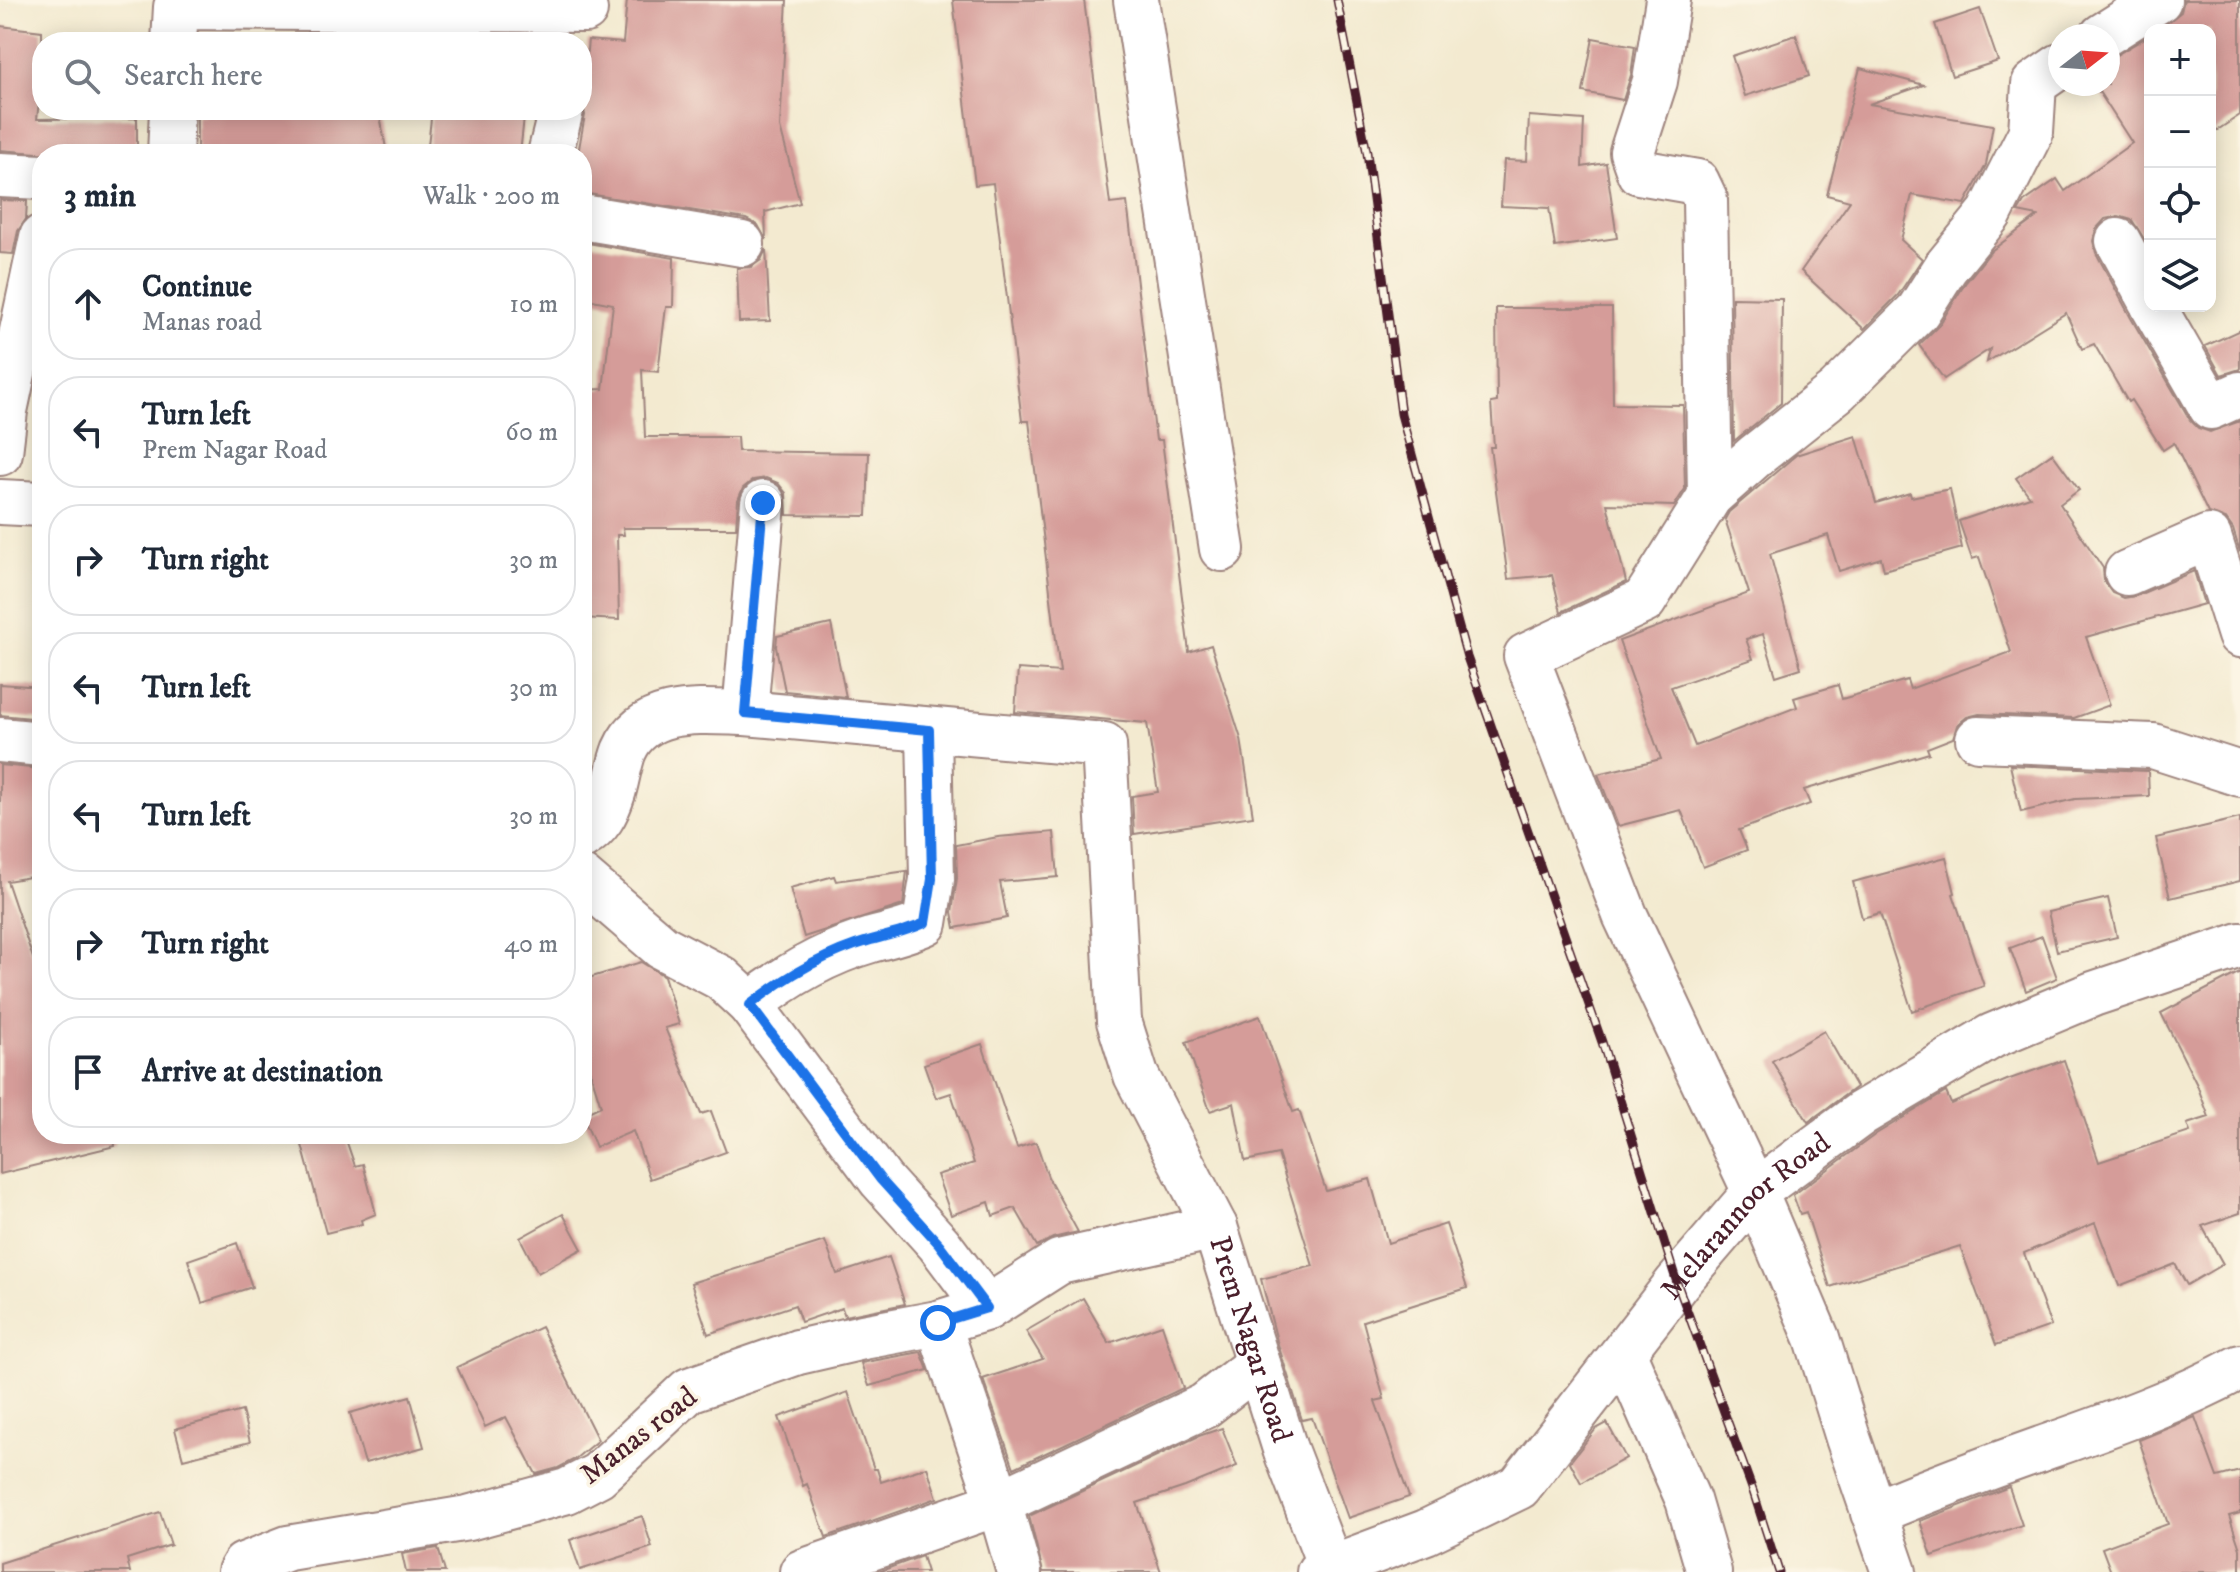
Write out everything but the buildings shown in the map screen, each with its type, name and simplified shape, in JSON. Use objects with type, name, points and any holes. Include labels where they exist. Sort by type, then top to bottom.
[{"type":"street","points":[[1136,0],[1222,549]]},
{"type":"street","points":[[1668,0],[1655,81],[1632,152],[1639,172],[1697,182],[1705,199],[1710,496]]},
{"type":"street","points":[[2120,25],[2159,0]]},
{"type":"street","points":[[175,32],[176,7],[583,17]]},
{"type":"street","points":[[1894,1572],[1817,1338],[1755,1192],[1625,915],[1526,656],[1644,601],[1710,496],[1837,391],[1918,311],[1946,267],[1990,213],[2031,132],[2034,84],[2048,74]]},
{"type":"street","points":[[170,144],[172,120]]},
{"type":"street","points":[[552,144],[558,120]]},
{"type":"street","points":[[0,175],[32,177]]},
{"type":"street","points":[[592,219],[742,244]]},
{"type":"street","points":[[2118,241],[2144,289]]},
{"type":"street","points":[[0,453],[5,411],[32,284]]},
{"type":"street","points":[[2156,312],[2211,407],[2240,394]]},
{"type":"street","points":[[0,502],[32,504]]},
{"type":"street","points":[[745,713],[763,503]]},
{"type":"street","points":[[2127,573],[2209,537],[2240,635]]},
{"type":"street","points":[[592,831],[609,806],[624,750],[640,727],[663,717],[693,711],[1104,745],[1119,1021],[1136,1075],[1215,1227]]},
{"type":"street","points":[[750,1005],[783,978],[830,955],[925,923],[932,879],[929,730]]},
{"type":"street","points":[[1978,739],[2153,746],[2240,774]]},
{"type":"street","points":[[0,740],[32,743]]},
{"type":"street","points":[[592,887],[662,947],[721,978],[750,1005],[881,1180],[939,1244],[987,1308]]},
{"type":"street","name":"Melarannoor Road","points":[[1324,1569],[1426,1532],[1519,1487],[1677,1283],[1755,1192],[1862,1113],[1992,1036],[2093,994],[2240,945]]},
{"type":"street","name":"Prem Nagar Road","points":[[987,1308],[1059,1262],[1215,1227],[1324,1569]]},
{"type":"street","name":"Manas road","points":[[240,1572],[244,1565],[288,1548],[468,1518],[567,1491],[598,1475],[689,1390],[798,1352],[938,1323],[987,1308]]},
{"type":"street","points":[[938,1323],[1019,1572]]},
{"type":"street","points":[[1624,1354],[1688,1500],[1709,1572]]},
{"type":"street","points":[[802,1572],[999,1503],[1204,1406],[1258,1364]]},
{"type":"street","points":[[1873,1513],[1949,1482],[2124,1421],[2240,1367]]},
{"type":"railway","points":[[1337,0],[1367,153],[1401,414],[1467,657],[1602,1042],[1677,1283],[1753,1491],[1779,1572]]},
{"type":"route","points":[[763,503],[745,713],[929,730],[932,879],[925,923],[830,955],[783,978],[750,1005],[881,1180],[939,1244],[987,1308],[938,1323]]}]
